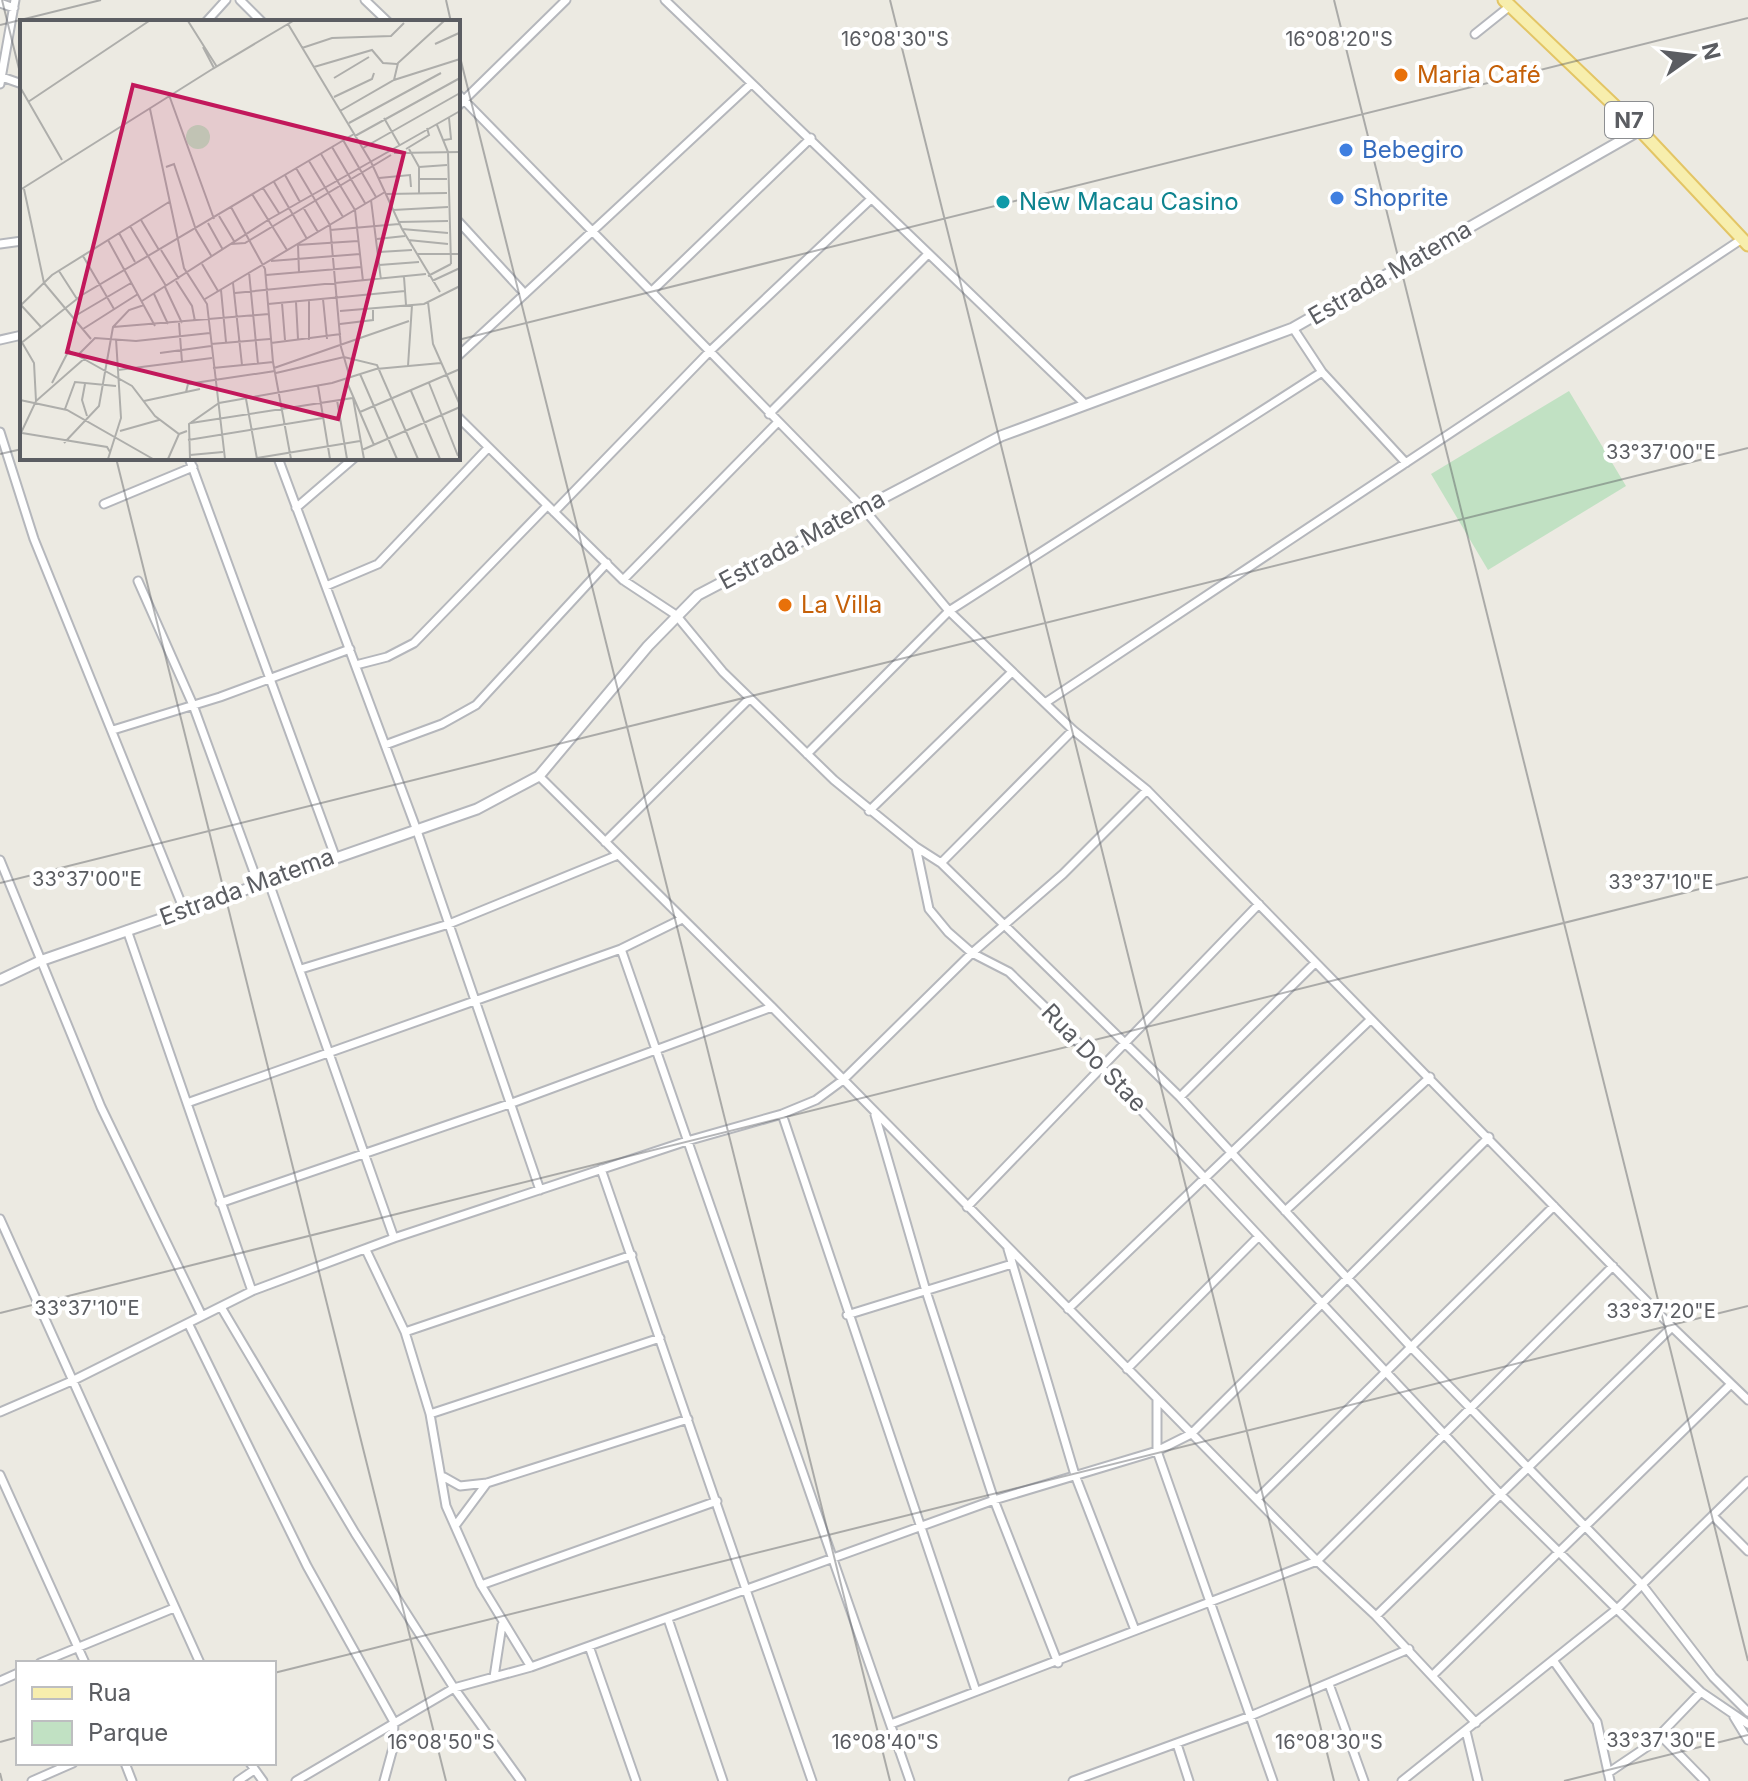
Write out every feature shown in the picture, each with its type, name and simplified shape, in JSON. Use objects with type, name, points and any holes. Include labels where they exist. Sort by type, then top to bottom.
[{"type":"main road","name":"N7","points":[[1507,3],[1640,130],[1745,242]]},
{"type":"street","points":[[208,20],[226,0]]},
{"type":"street","points":[[240,0],[260,20]]},
{"type":"street","points":[[365,0],[386,20]]},
{"type":"street","points":[[566,0],[460,100],[593,229],[777,423],[863,508],[949,611],[1073,730],[1147,790],[1369,1021],[1430,1077],[1672,1327],[1748,1400]]},
{"type":"street","points":[[665,0],[1084,403]]},
{"type":"street","points":[[0,3],[14,4],[1,81]]},
{"type":"street","points":[[1475,34],[1507,3]]},
{"type":"street","points":[[460,350],[525,294],[751,84]]},
{"type":"street","name":"Estrada Matema","points":[[0,980],[40,961],[263,881],[477,809],[539,776],[676,615],[698,595],[1001,436],[1293,328],[1640,130]]},
{"type":"street","points":[[652,291],[811,138]]},
{"type":"street","points":[[356,665],[387,657],[414,643],[710,351],[871,199]]},
{"type":"street","points":[[460,223],[525,294]]},
{"type":"street","points":[[0,244],[20,241]]},
{"type":"street","points":[[1045,703],[1745,242]]},
{"type":"street","points":[[769,414],[927,255]]},
{"type":"street","points":[[1293,328],[1322,372],[1406,463]]},
{"type":"street","points":[[0,340],[20,335]]},
{"type":"street","points":[[807,754],[949,611],[1322,372]]},
{"type":"street","points":[[460,419],[623,580],[676,615],[750,698],[807,754],[869,811],[941,863],[1125,1040],[1411,1347],[1643,1586],[1713,1677],[1748,1712]]},
{"type":"street","points":[[623,580],[777,423]]},
{"type":"street","points":[[0,432],[34,539],[184,910]]},
{"type":"street","points":[[326,586],[378,564],[487,449]]},
{"type":"street","points":[[190,460],[335,856]]},
{"type":"street","points":[[279,460],[416,828],[540,1190]]},
{"type":"street","points":[[296,508],[352,460]]},
{"type":"street","points":[[104,504],[193,467]]},
{"type":"street","points":[[385,745],[442,724],[476,705],[607,563]]},
{"type":"street","points":[[138,581],[193,705],[301,969],[394,1238]]},
{"type":"street","points":[[113,730],[270,679],[350,649]]},
{"type":"street","points":[[869,811],[1012,672]]},
{"type":"street","points":[[605,842],[750,698]]},
{"type":"street","points":[[941,863],[1073,730]]},
{"type":"street","points":[[539,776],[772,1007],[1317,1561],[1409,1649],[1476,1723]]},
{"type":"street","points":[[0,1412],[189,1325],[252,1291],[394,1238],[687,1141],[782,1114],[816,1100],[843,1080],[972,953],[1008,925],[1147,790]]},
{"type":"street","name":"Rua Do Stae","points":[[916,847],[929,909],[972,953],[1009,972],[1102,1064],[1443,1436],[1558,1553],[1701,1692],[1748,1724]]},
{"type":"street","points":[[301,969],[449,924],[618,855]]},
{"type":"street","points":[[0,860],[2,878],[101,1107],[202,1316]]},
{"type":"street","points":[[967,1207],[1259,904]]},
{"type":"street","points":[[187,1103],[621,949],[682,919]]},
{"type":"street","points":[[127,930],[252,1291]]},
{"type":"street","points":[[621,949],[910,1781]]},
{"type":"street","points":[[1180,1097],[1315,963]]},
{"type":"street","points":[[220,1203],[512,1103],[772,1007]]},
{"type":"street","points":[[1068,1309],[1369,1021]]},
{"type":"street","points":[[1285,1211],[1430,1077]]},
{"type":"street","points":[[874,1112],[926,1291],[994,1500],[1058,1663]]},
{"type":"street","points":[[782,1114],[847,1315],[976,1691]]},
{"type":"street","points":[[296,1781],[454,1688],[531,1667],[994,1500],[1157,1451],[1191,1434],[1489,1137]]},
{"type":"street","points":[[601,1169],[812,1781]]},
{"type":"street","points":[[1257,1499],[1554,1206]]},
{"type":"street","points":[[0,1219],[199,1661]]},
{"type":"street","points":[[1127,1369],[1259,1236]]},
{"type":"street","points":[[1008,1248],[1075,1475],[1135,1630]]},
{"type":"street","points":[[366,1250],[405,1332],[430,1414],[446,1506],[502,1625],[531,1667]]},
{"type":"street","points":[[405,1332],[632,1255]]},
{"type":"street","points":[[847,1315],[1012,1264]]},
{"type":"street","points":[[891,1724],[1058,1663],[1135,1630],[1317,1561],[1613,1266]]},
{"type":"street","points":[[221,1307],[355,1533],[454,1688],[521,1781]]},
{"type":"street","points":[[189,1325],[307,1566],[394,1722],[393,1748],[384,1781]]},
{"type":"street","points":[[1376,1616],[1672,1327]]},
{"type":"street","points":[[430,1414],[660,1338]]},
{"type":"street","points":[[1433,1675],[1731,1384]]},
{"type":"street","points":[[1157,1399],[1157,1451],[1273,1781]]},
{"type":"street","points":[[443,1477],[460,1486],[487,1483],[688,1419]]},
{"type":"street","points":[[0,1475],[84,1661]]},
{"type":"street","points":[[1402,1781],[1618,1608],[1748,1481]]},
{"type":"street","points":[[455,1526],[487,1483]]},
{"type":"street","points":[[481,1585],[717,1501]]},
{"type":"street","points":[[1713,1516],[1748,1551]]},
{"type":"street","points":[[44,1661],[174,1608]]},
{"type":"street","points":[[668,1619],[723,1781]]},
{"type":"street","points":[[494,1677],[502,1625]]},
{"type":"street","points":[[589,1646],[636,1781]]},
{"type":"street","points":[[1073,1781],[1097,1777],[1409,1649]]},
{"type":"street","points":[[1553,1660],[1597,1722],[1609,1777],[1660,1735],[1701,1692]]},
{"type":"street","points":[[1329,1684],[1364,1781]]},
{"type":"street","points":[[1733,1715],[1748,1740]]},
{"type":"street","points":[[1466,1731],[1478,1781]]},
{"type":"street","points":[[1660,1735],[1705,1781]]},
{"type":"street","points":[[1177,1744],[1189,1781]]},
{"type":"street","points":[[32,1781],[68,1765]]},
{"type":"street","points":[[238,1781],[252,1767],[263,1781]]},
{"type":"green space","points":[[1569,391],[1626,486],[1488,570],[1431,474]]},
{"type":"place","name":"Maria Café","points":[[1401,75]]},
{"type":"place","name":"Bebegiro","points":[[1346,150]]},
{"type":"place","name":"Shoprite","points":[[1337,198]]},
{"type":"place","name":"New Macau Casino","points":[[1003,202]]},
{"type":"place","name":"La Villa","points":[[785,605]]}]
